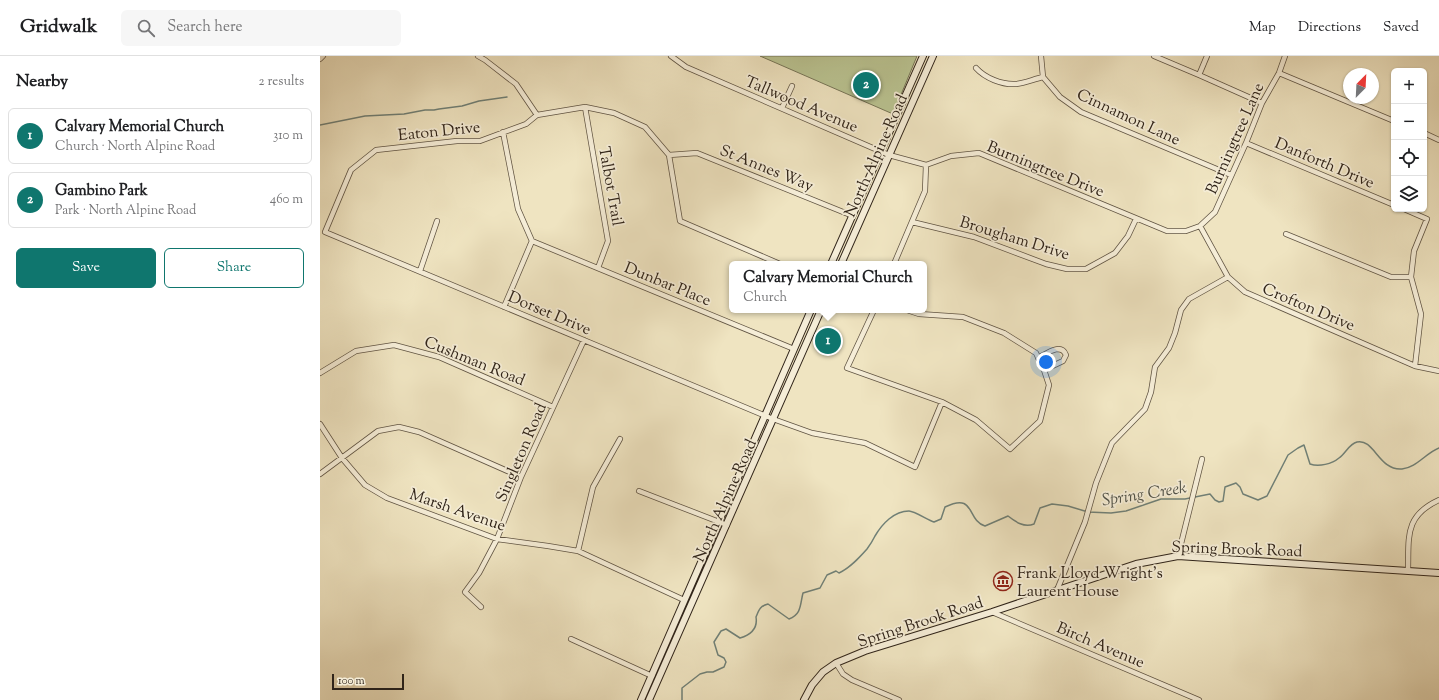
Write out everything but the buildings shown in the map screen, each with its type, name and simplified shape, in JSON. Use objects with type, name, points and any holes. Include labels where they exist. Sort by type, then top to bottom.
[{"type":"main road","name":"North Alpine Road","points":[[832,261],[923,56]]},
{"type":"main road","name":"North Alpine Road","points":[[842,261],[933,56]]},
{"type":"main road","name":"North Alpine Road","points":[[641,700],[810,313]]},
{"type":"main road","name":"North Alpine Road","points":[[649,700],[820,313]]},
{"type":"main road","name":"Spring Brook Road","points":[[804,700],[812,684],[823,672],[836,663],[866,651],[992,612],[1136,564],[1178,556],[1439,573]]},
{"type":"street","points":[[320,59],[323,56]]},
{"type":"street","points":[[478,56],[486,58],[516,84],[537,115]]},
{"type":"street","name":"Tallwood Avenue","points":[[671,56],[686,68],[881,151]]},
{"type":"street","points":[[976,68],[982,74],[997,81],[1014,84],[1044,77],[1041,56]]},
{"type":"street","points":[[1154,56],[1262,103]]},
{"type":"street","points":[[1199,75],[1207,56]]},
{"type":"street","name":"Burningtree Lane","points":[[1200,226],[1215,212],[1262,103],[1285,56]]},
{"type":"street","points":[[1278,73],[1391,120]]},
{"type":"street","name":"Cinnamon Lane","points":[[1044,77],[1060,97],[1081,112],[1231,175]]},
{"type":"street","points":[[782,108],[792,86]]},
{"type":"street","name":"Eaton Drive","points":[[325,232],[351,170],[376,150],[457,141],[480,141],[526,124],[537,115],[585,107],[614,113],[645,127],[668,154]]},
{"type":"street","name":"Talbot Trail","points":[[585,107],[608,241],[598,268]]},
{"type":"street","points":[[503,132],[518,209],[532,241],[504,307]]},
{"type":"street","points":[[1427,134],[1439,140]]},
{"type":"street","name":"Danforth Drive","points":[[1246,143],[1391,204]]},
{"type":"street","points":[[881,151],[889,155],[926,165],[925,191],[895,261]]},
{"type":"street","name":"Burningtree Drive","points":[[926,165],[951,156],[979,152],[1167,231],[1186,231],[1200,226]]},
{"type":"street","name":"St Annes Way","points":[[668,154],[697,153],[853,216]]},
{"type":"street","points":[[668,154],[680,221],[773,261]]},
{"type":"street","points":[[1411,212],[1427,219],[1414,251],[1411,277],[1421,314],[1415,366]]},
{"type":"street","name":"Brougham Drive","points":[[912,222],[974,236],[1046,264],[1067,268],[1086,269],[1115,253],[1128,236],[1136,219]]},
{"type":"street","points":[[420,271],[437,221]]},
{"type":"street","name":"Crofton Drive","points":[[1200,226],[1228,277],[1245,292],[1415,366],[1439,371]]},
{"type":"street","name":"Dorset Drive","points":[[325,232],[773,419],[812,433],[865,443],[915,467],[942,402]]},
{"type":"street","points":[[1286,234],[1391,277],[1411,277]]},
{"type":"street","name":"Dunbar Place","points":[[532,241],[794,349]]},
{"type":"street","points":[[1057,590],[1085,522],[1096,483],[1112,443],[1144,410],[1152,392],[1155,367],[1169,348],[1182,310],[1190,299],[1228,277]]},
{"type":"street","points":[[873,313],[847,368],[942,402],[976,420],[1010,449],[1040,421],[1049,385],[1036,353],[1004,333],[963,318],[916,313]]},
{"type":"street","name":"Singleton Road","points":[[481,607],[465,592],[479,573],[497,539],[521,477],[584,340]]},
{"type":"street","name":"Cushman Road","points":[[320,374],[356,352],[394,345],[439,357],[553,407]]},
{"type":"street","points":[[1038,358],[1055,349],[1061,349],[1065,352],[1066,355],[1063,360],[1044,370]]},
{"type":"street","name":"Marsh Avenue","points":[[320,424],[342,458],[365,484],[387,498],[497,539],[578,551],[684,600]]},
{"type":"street","points":[[320,474],[378,431],[398,427],[418,432],[521,477]]},
{"type":"street","points":[[578,551],[593,487],[620,439]]},
{"type":"street","points":[[1178,556],[1202,459]]},
{"type":"street","points":[[639,491],[718,522],[727,524]]},
{"type":"street","points":[[1408,570],[1412,525],[1417,515],[1426,506],[1439,500]]},
{"type":"street","name":"Birch Avenue","points":[[992,612],[1199,700]]},
{"type":"street","points":[[571,639],[652,676]]},
{"type":"street","points":[[836,663],[844,674],[852,680],[899,700]]},
{"type":"green space","points":[[760,56],[917,56],[893,114]]},
{"type":"waterway","points":[[320,125],[365,116],[404,114],[434,110],[507,97]]},
{"type":"waterway","name":"Spring Creek","points":[[682,700],[682,688],[700,674],[713,672],[724,667],[726,662],[724,658],[718,655],[714,642],[721,631],[726,629],[740,638],[747,635],[756,625],[756,617],[760,609],[768,604],[789,619],[793,617],[800,608],[803,593],[820,588],[827,575],[836,571],[839,573],[851,566],[867,549],[878,531],[885,523],[898,513],[911,511],[934,522],[941,519],[945,507],[955,503],[962,503],[970,509],[979,523],[985,526],[1008,516],[1020,524],[1030,525],[1034,524],[1040,508],[1052,504],[1068,506],[1088,512],[1111,513],[1126,511],[1161,499],[1185,499],[1210,494],[1219,502],[1223,501],[1225,487],[1236,483],[1240,487],[1243,494],[1258,500],[1267,496],[1288,455],[1304,445],[1310,464],[1314,465],[1333,462],[1354,443],[1363,442],[1373,449],[1388,465],[1394,468],[1402,469],[1412,466],[1439,448]]},
{"type":"place","name":"Gambino Park","points":[[866,85]]},
{"type":"place","name":"Calvary Memorial Church","points":[[828,341]]},
{"type":"place","name":"Frank Lloyd Wright's Laurent House","points":[[1003,581]]}]
